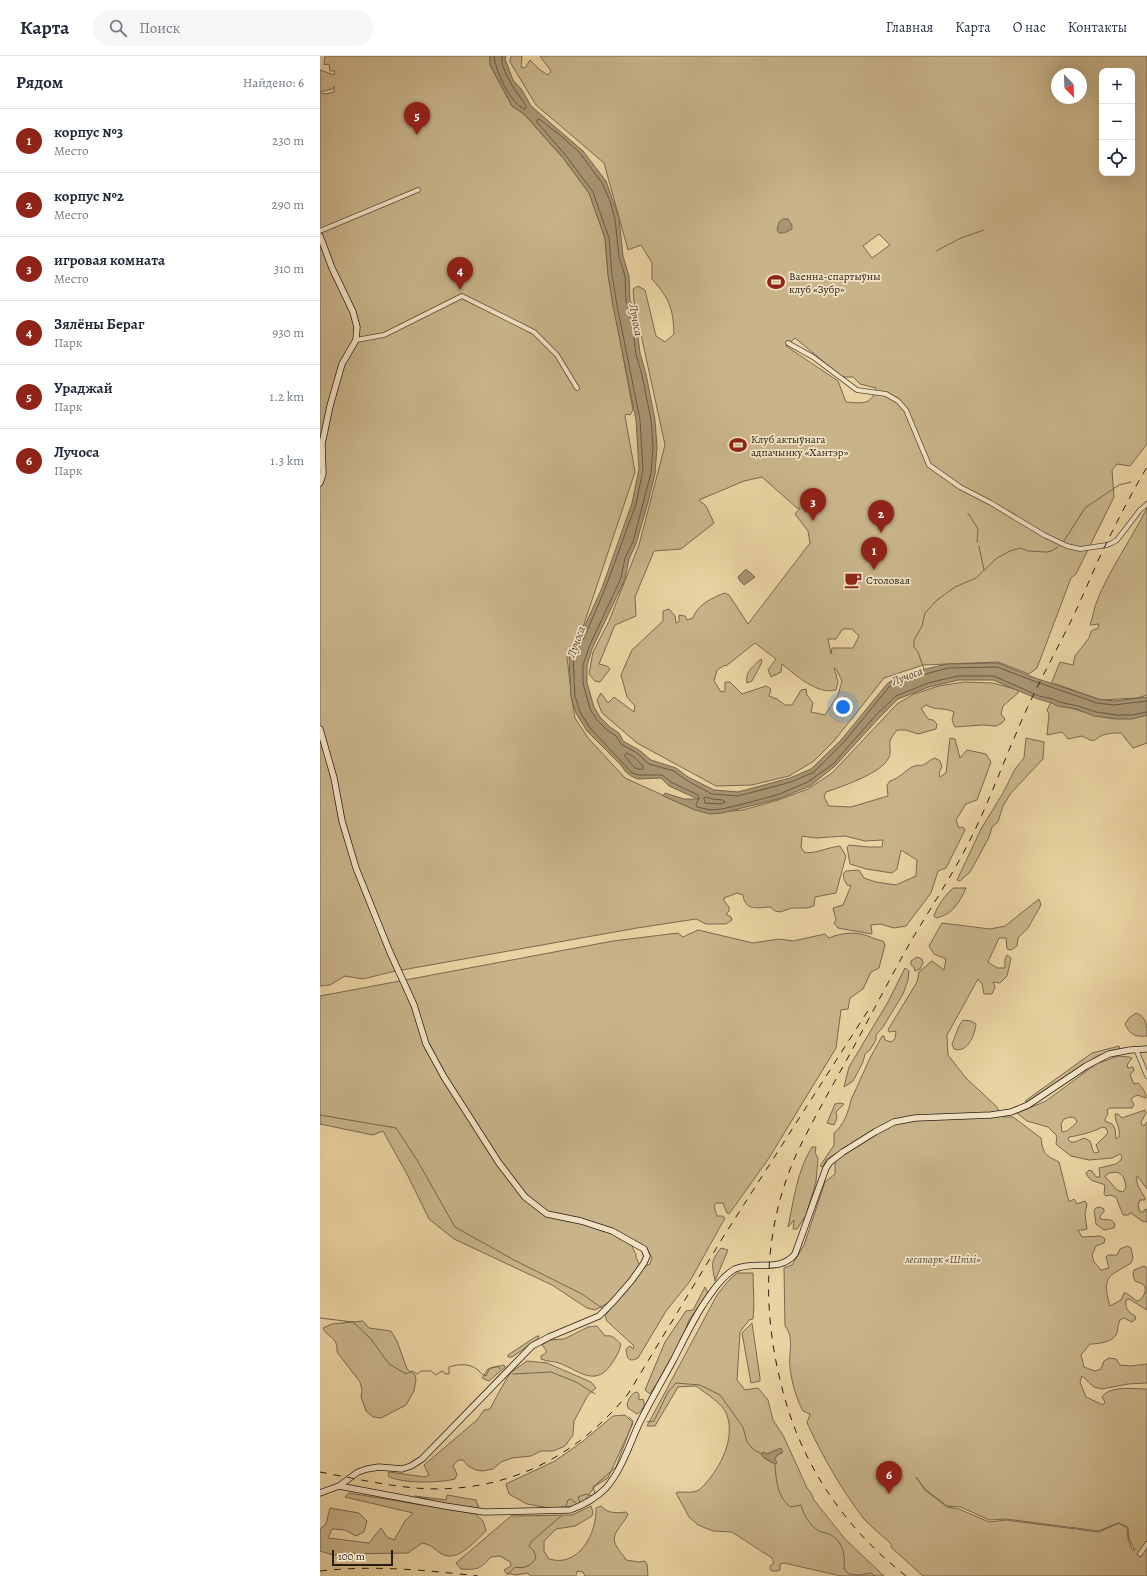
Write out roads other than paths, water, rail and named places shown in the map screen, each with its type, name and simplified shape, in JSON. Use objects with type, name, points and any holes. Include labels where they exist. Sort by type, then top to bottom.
[{"type":"street","points":[[320,231],[418,190]]},
{"type":"street","points":[[320,236],[332,268],[353,312],[357,327],[356,340],[342,364],[330,406],[322,444],[323,474],[320,483]]},
{"type":"street","points":[[356,340],[384,335],[462,296],[534,332],[557,355],[577,388]]},
{"type":"street","points":[[788,343],[813,357],[857,390],[886,394],[898,401],[906,410],[929,465],[960,487],[992,503],[1044,535],[1068,546],[1080,549],[1112,543],[1117,540],[1140,510],[1147,504]]},
{"type":"street","points":[[320,729],[334,778],[342,821],[356,868],[389,950],[414,1006],[426,1044],[444,1077],[499,1163],[525,1197],[547,1214],[581,1221],[612,1231],[644,1249],[647,1256],[632,1280],[599,1316],[549,1337],[532,1346],[422,1459],[411,1466],[402,1468],[379,1467],[367,1469],[358,1472],[339,1486],[320,1493]]},
{"type":"street","points":[[339,1486],[484,1512],[570,1510],[583,1506],[606,1487],[616,1473],[639,1424],[693,1323],[716,1288],[726,1276],[736,1269],[750,1266],[785,1263],[795,1254],[826,1168],[837,1156],[894,1122],[915,1118],[991,1115],[1011,1112],[1028,1105],[1086,1066],[1109,1054],[1136,1049],[1147,1049]]},
{"type":"street","points":[[1136,1049],[1147,1076]]},
{"type":"street","points":[[1140,1554],[1147,1544]]},
{"type":"water","points":[[490,56],[506,56],[505,59],[513,80],[522,90],[531,106],[583,151],[606,181],[619,218],[623,256],[629,276],[630,300],[636,321],[640,353],[646,374],[655,420],[657,447],[655,474],[636,544],[629,559],[625,579],[592,649],[587,666],[587,683],[594,707],[600,717],[610,727],[619,733],[623,741],[639,750],[651,760],[676,768],[688,777],[714,790],[738,792],[790,778],[811,769],[841,740],[887,684],[897,677],[947,664],[998,663],[1035,678],[1098,699],[1114,701],[1147,697],[1147,715],[1132,719],[1116,719],[1094,716],[1077,709],[1057,706],[993,680],[959,680],[929,687],[898,699],[835,766],[810,786],[778,799],[722,813],[710,814],[695,810],[663,796],[665,793],[684,799],[698,799],[669,786],[661,778],[638,779],[626,772],[587,731],[576,713],[571,697],[569,657],[602,588],[632,503],[639,469],[636,420],[613,306],[608,275],[605,238],[589,193],[564,159],[524,114],[512,106],[490,65]]},
{"type":"water","points":[[783,219],[788,219],[792,225],[792,229],[784,233],[779,233],[777,230],[779,222]]},
{"type":"water","points":[[746,569],[755,577],[744,585],[738,577]]},
{"type":"water","points":[[781,1448],[783,1452],[777,1455],[775,1459],[777,1463],[775,1464],[763,1457],[761,1454],[763,1452],[767,1454]]},
{"type":"waterway","points":[[936,251],[961,238],[984,230]]},
{"type":"waterway","points":[[1064,541],[1085,508],[1119,485],[1131,482]]},
{"type":"waterway","points":[[968,513],[978,529],[977,542]]},
{"type":"waterway","points":[[979,546],[984,570]]},
{"type":"waterway","points":[[924,669],[918,652],[914,647],[914,640],[922,626],[925,613],[937,600],[955,587],[976,578],[997,558],[1010,551],[1020,548],[1028,551],[1047,552],[1058,547]]},
{"type":"waterway","points":[[320,1115],[396,1128],[417,1160],[455,1227],[514,1260],[582,1294],[602,1308]]},
{"type":"waterway","points":[[320,1318],[353,1322],[371,1339],[389,1364],[406,1374],[412,1371],[417,1374],[421,1371],[431,1371],[436,1375],[442,1371],[449,1374],[449,1367],[468,1365],[486,1376],[490,1368],[498,1366],[500,1369]]},
{"type":"waterway","points":[[513,1374],[551,1372],[576,1382],[595,1394]]},
{"type":"waterway","points":[[647,1422],[654,1421],[668,1392],[676,1383],[700,1385],[720,1395],[743,1427],[747,1442],[754,1450],[762,1454]]},
{"type":"waterway","points":[[595,1494],[593,1487],[616,1467],[633,1421],[629,1417]]},
{"type":"waterway","points":[[775,1464],[778,1487],[782,1498],[790,1507],[801,1505],[805,1516],[813,1526],[819,1531],[829,1534],[837,1540],[842,1547],[844,1569],[849,1574],[859,1575],[871,1573],[875,1576]]},
{"type":"waterway","points":[[580,1503],[578,1497],[586,1494],[593,1496]]},
{"type":"waterway","points":[[566,1506],[568,1500],[571,1499],[578,1505]]},
{"type":"waterway","points":[[507,1575],[515,1567],[524,1567],[530,1565],[534,1561],[536,1558],[534,1551],[529,1546],[531,1542],[561,1516]]},
{"type":"railway","points":[[906,1576],[865,1539],[831,1497],[804,1450],[794,1425],[777,1368],[769,1307],[771,1246],[776,1215],[796,1155],[911,941],[948,881],[968,844],[988,802],[1030,702],[1075,613],[1106,544],[1147,467]]},
{"type":"railway","points":[[320,1472],[415,1488],[447,1489],[477,1486],[506,1479],[534,1468],[560,1455],[584,1438],[607,1417],[628,1394],[720,1242],[869,1009]]},
{"type":"railway","points":[[320,1571],[380,1568],[478,1576]]},
{"type":"place","name":"Ураджай","points":[[417,135]]},
{"type":"place","name":"Ваенна-спартыўны клуб «Зубр»","points":[[776,282]]},
{"type":"place","name":"Зялёны Бераг","points":[[460,290]]},
{"type":"place","name":"Клуб актыўнага адпачынку «Хантэр»","points":[[738,445]]},
{"type":"place","name":"игровая комната","points":[[813,521]]},
{"type":"place","name":"корпус №2","points":[[881,533]]},
{"type":"place","name":"корпус №3","points":[[874,570]]},
{"type":"place","name":"Столовая","points":[[853,580]]},
{"type":"place","name":"Лучоса","points":[[889,1494]]},
{"type":"park label","name":"лесапарк «Шпілі»","points":[[943,1259]]}]
